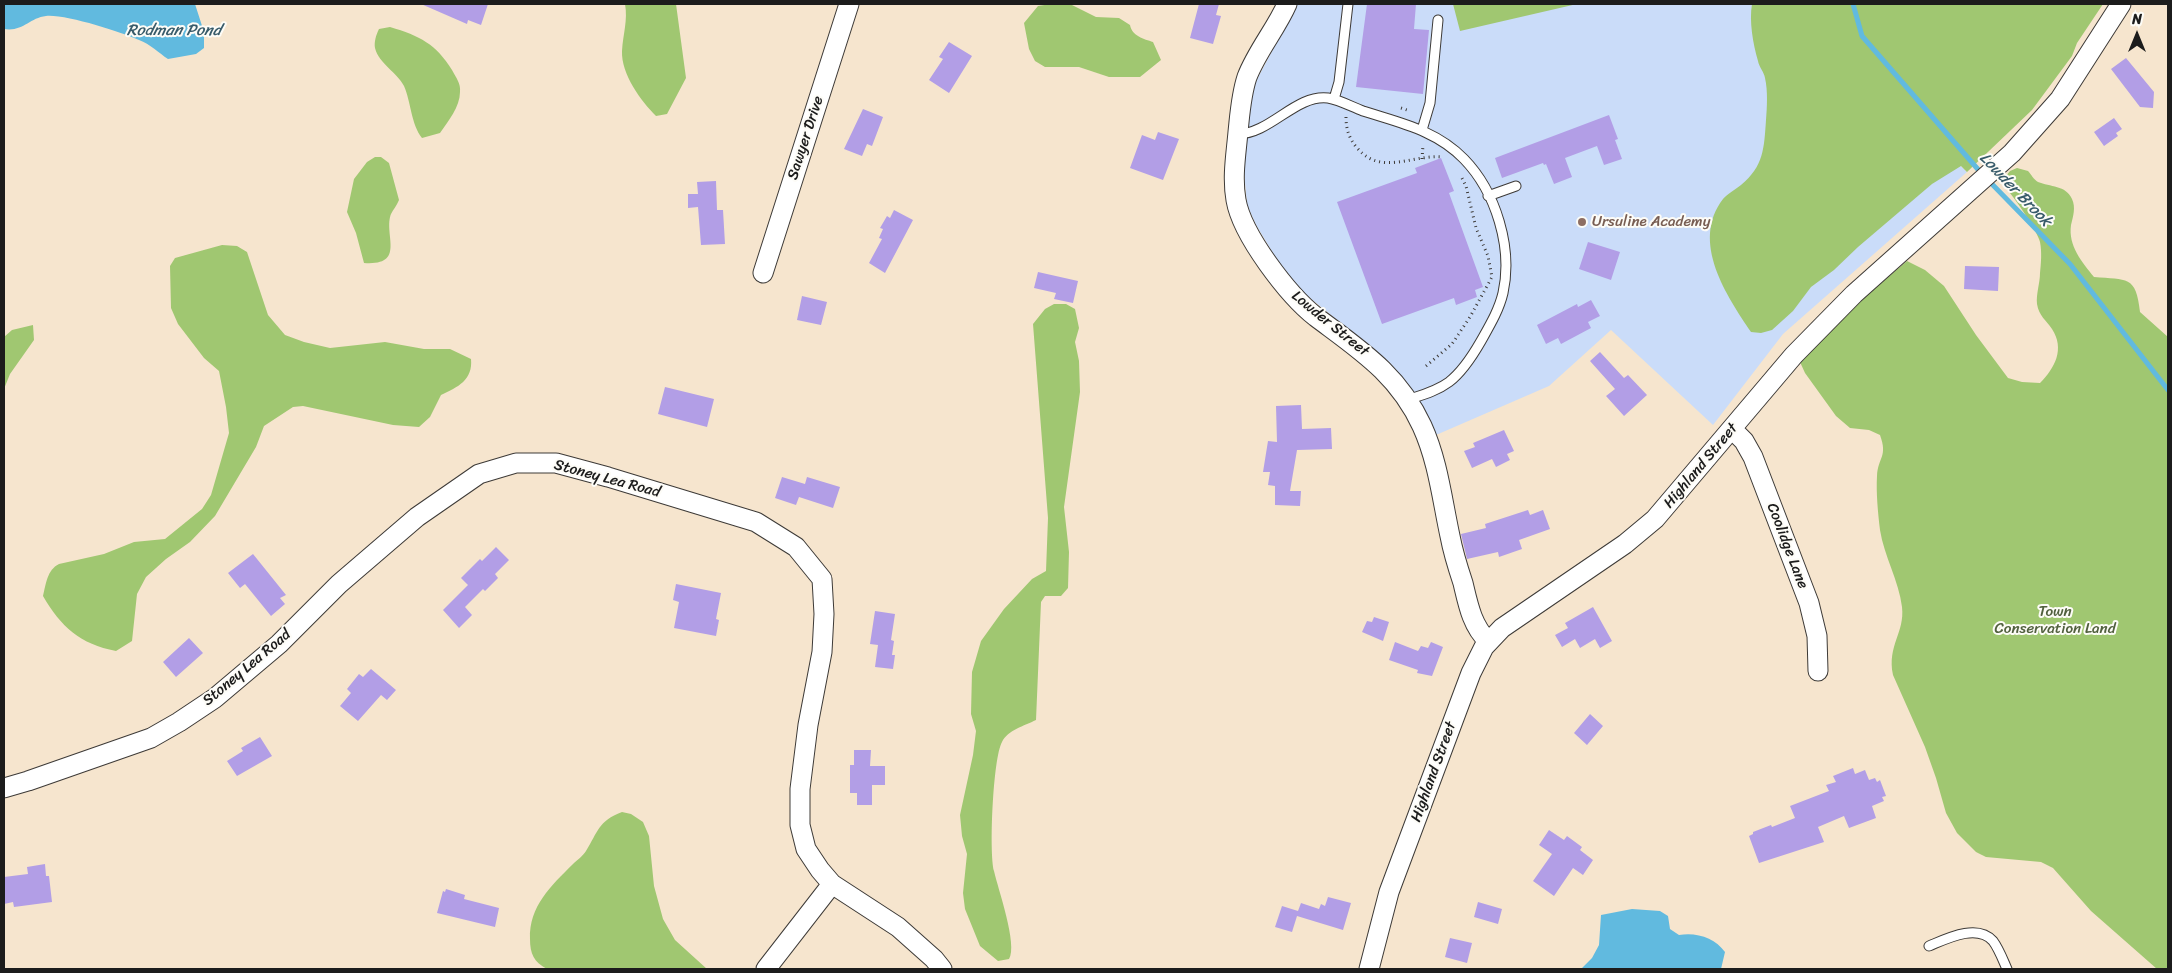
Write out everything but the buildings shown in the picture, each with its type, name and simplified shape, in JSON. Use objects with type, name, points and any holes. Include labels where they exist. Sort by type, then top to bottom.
[{"type":"street","name":"Sawyer Drive","points":[[764,273],[849,4]]},
{"type":"street","name":"Lowder Street","points":[[1287,4],[1248,74],[1241,100],[1234,178],[1236,200],[1248,230],[1273,270],[1300,304],[1377,363],[1408,400],[1421,424],[1431,450],[1452,547],[1473,619],[1479,632],[1488,641]]},
{"type":"street","name":"Highland Street","points":[[1369,969],[1390,892],[1471,673],[1488,641],[1510,621],[1645,529],[1678,494],[1783,367],[1844,304],[1980,184],[2027,138],[2060,99],[2122,4]]},
{"type":"street","name":"Coolidge Lane","points":[[1732,429],[1744,441],[1753,456],[1808,603],[1817,636],[1818,671]]},
{"type":"street","name":"Stoney Lea Road","points":[[4,788],[151,738],[179,722],[215,698],[279,644],[339,584],[417,517],[480,474],[516,463],[556,463],[608,476],[756,522],[796,547],[822,579],[824,614],[822,652],[808,725],[800,790],[800,824],[806,849],[832,884],[898,927],[934,959],[942,969]]},
{"type":"street","points":[[766,969],[832,884]]},
{"type":"lane","points":[[1334,99],[1348,4]]},
{"type":"lane","points":[[1423,133],[1430,103],[1438,20]]},
{"type":"lane","points":[[1238,134],[1256,131],[1286,112],[1310,101],[1322,98],[1334,99],[1423,133],[1450,147],[1465,160],[1488,196],[1496,215],[1506,254],[1504,290],[1496,314],[1474,353],[1450,381],[1436,390],[1408,400]]},
{"type":"lane","points":[[1488,196],[1516,186]]},
{"type":"lane","points":[[1929,946],[1970,933],[1982,934],[1991,939],[1997,946],[2007,969]]},
{"type":"path","points":[[1392,105],[1410,111]]},
{"type":"path","points":[[1346,111],[1346,125],[1350,141],[1362,154],[1378,163],[1398,163],[1442,156],[1449,162]]},
{"type":"path","points":[[1422,159],[1423,133]]},
{"type":"path","points":[[1426,366],[1452,344],[1470,317],[1492,277],[1488,256],[1476,228],[1466,186],[1460,173]]},
{"type":"shaded area","name":"Ursuline Academy","points":[[1297,4],[1787,4],[1967,172],[1783,334],[1713,425],[1611,330],[1549,386],[1436,435],[1421,404],[1389,362],[1300,290],[1280,265],[1256,225],[1247,205],[1244,171],[1250,102],[1255,83]]},
{"type":"green space","points":[[625,4],[676,4],[686,78],[667,114],[656,116],[638,95],[628,78],[622,51],[626,21]]},
{"type":"green space","points":[[1070,4],[1096,17],[1119,18],[1130,25],[1133,32],[1153,42],[1161,60],[1140,77],[1109,77],[1079,67],[1045,67],[1035,61],[1029,49],[1024,23],[1038,6]]},
{"type":"green space","points":[[1453,4],[1577,4],[1460,31]]},
{"type":"green space","points":[[1752,4],[2103,4],[2077,43],[2072,56],[2032,110],[1967,172],[1961,166],[1932,184],[1834,270],[1811,287],[1793,311],[1772,330],[1761,333],[1751,332],[1723,285],[1711,250],[1710,233],[1714,216],[1723,199],[1749,178],[1758,163],[1763,148],[1767,88],[1753,40],[1751,25]]},
{"type":"green space","points":[[390,27],[419,38],[433,47],[446,61],[458,81],[460,89],[458,103],[440,133],[422,138],[413,120],[404,86],[377,54],[375,43],[379,29]]},
{"type":"green space","points":[[375,157],[381,157],[389,163],[399,200],[389,222],[391,247],[389,254],[385,259],[377,263],[364,263],[356,233],[347,212],[354,179],[367,162]]},
{"type":"green space","name":"Town Conservation Land","points":[[2017,168],[2028,171],[2038,182],[2062,189],[2069,194],[2074,206],[2071,225],[2072,240],[2081,259],[2094,277],[2122,280],[2132,285],[2136,291],[2140,312],[2168,337],[2168,969],[2157,969],[2091,911],[2053,868],[2041,862],[1986,857],[1976,852],[1957,833],[1946,813],[1925,747],[1893,675],[1892,655],[1901,624],[1902,607],[1880,530],[1877,483],[1883,448],[1880,435],[1869,430],[1850,428],[1836,416],[1805,373],[1800,362],[1848,311],[1907,261],[1925,270],[1944,286],[1976,335],[2008,378],[2022,382],[2040,383],[2054,365],[2058,344],[2056,336],[2041,315],[2037,304],[2041,258],[2040,242],[2023,211],[2001,182],[2010,171]]},
{"type":"green space","points":[[222,245],[237,246],[247,252],[268,315],[285,335],[330,348],[385,342],[424,349],[450,349],[471,359],[470,372],[467,378],[458,386],[441,395],[430,417],[419,427],[393,425],[303,406],[293,407],[264,426],[256,447],[215,516],[190,542],[166,559],[146,577],[137,594],[132,641],[116,651],[103,648],[73,633],[57,617],[43,596],[46,582],[49,574],[59,564],[104,554],[134,542],[165,539],[202,509],[211,495],[229,433],[226,407],[219,371],[204,358],[178,324],[171,308],[170,266],[175,258]]},
{"type":"green space","points":[[1054,304],[1066,304],[1075,309],[1079,328],[1075,342],[1079,361],[1080,392],[1064,507],[1069,552],[1068,588],[1061,596],[1045,596],[1041,602],[1036,720],[1008,734],[1002,742],[996,766],[993,805],[993,861],[1011,942],[1009,959],[998,961],[980,946],[965,909],[963,893],[967,854],[962,836],[960,815],[973,755],[976,731],[971,714],[972,672],[981,641],[1004,609],[1032,579],[1046,571],[1048,518],[1033,324],[1045,309]]},
{"type":"green space","points":[[33,325],[34,340],[10,374],[4,389],[4,337],[12,330]]},
{"type":"green space","points":[[622,812],[631,814],[643,822],[649,836],[654,886],[663,919],[675,940],[707,969],[547,969],[534,957],[530,944],[531,927],[533,916],[543,897],[557,880],[585,853],[603,823]]},
{"type":"water","name":"Rodman Pond","points":[[4,4],[195,4],[204,32],[204,48],[196,54],[168,59],[147,44],[131,37],[93,24],[55,16],[40,17],[16,29],[4,29]]},
{"type":"water","points":[[1632,909],[1660,911],[1668,916],[1670,929],[1679,935],[1699,935],[1716,943],[1725,952],[1721,969],[1581,969],[1592,958],[1599,945],[1601,915]]},
{"type":"waterway","name":"Lowder Brook","points":[[1853,4],[1862,36],[1982,174]]},
{"type":"waterway","name":"Lowder Brook","points":[[1988,180],[2070,264],[2168,390]]},
{"type":"place","name":"Ursuline Academy","points":[[1582,222]]}]
